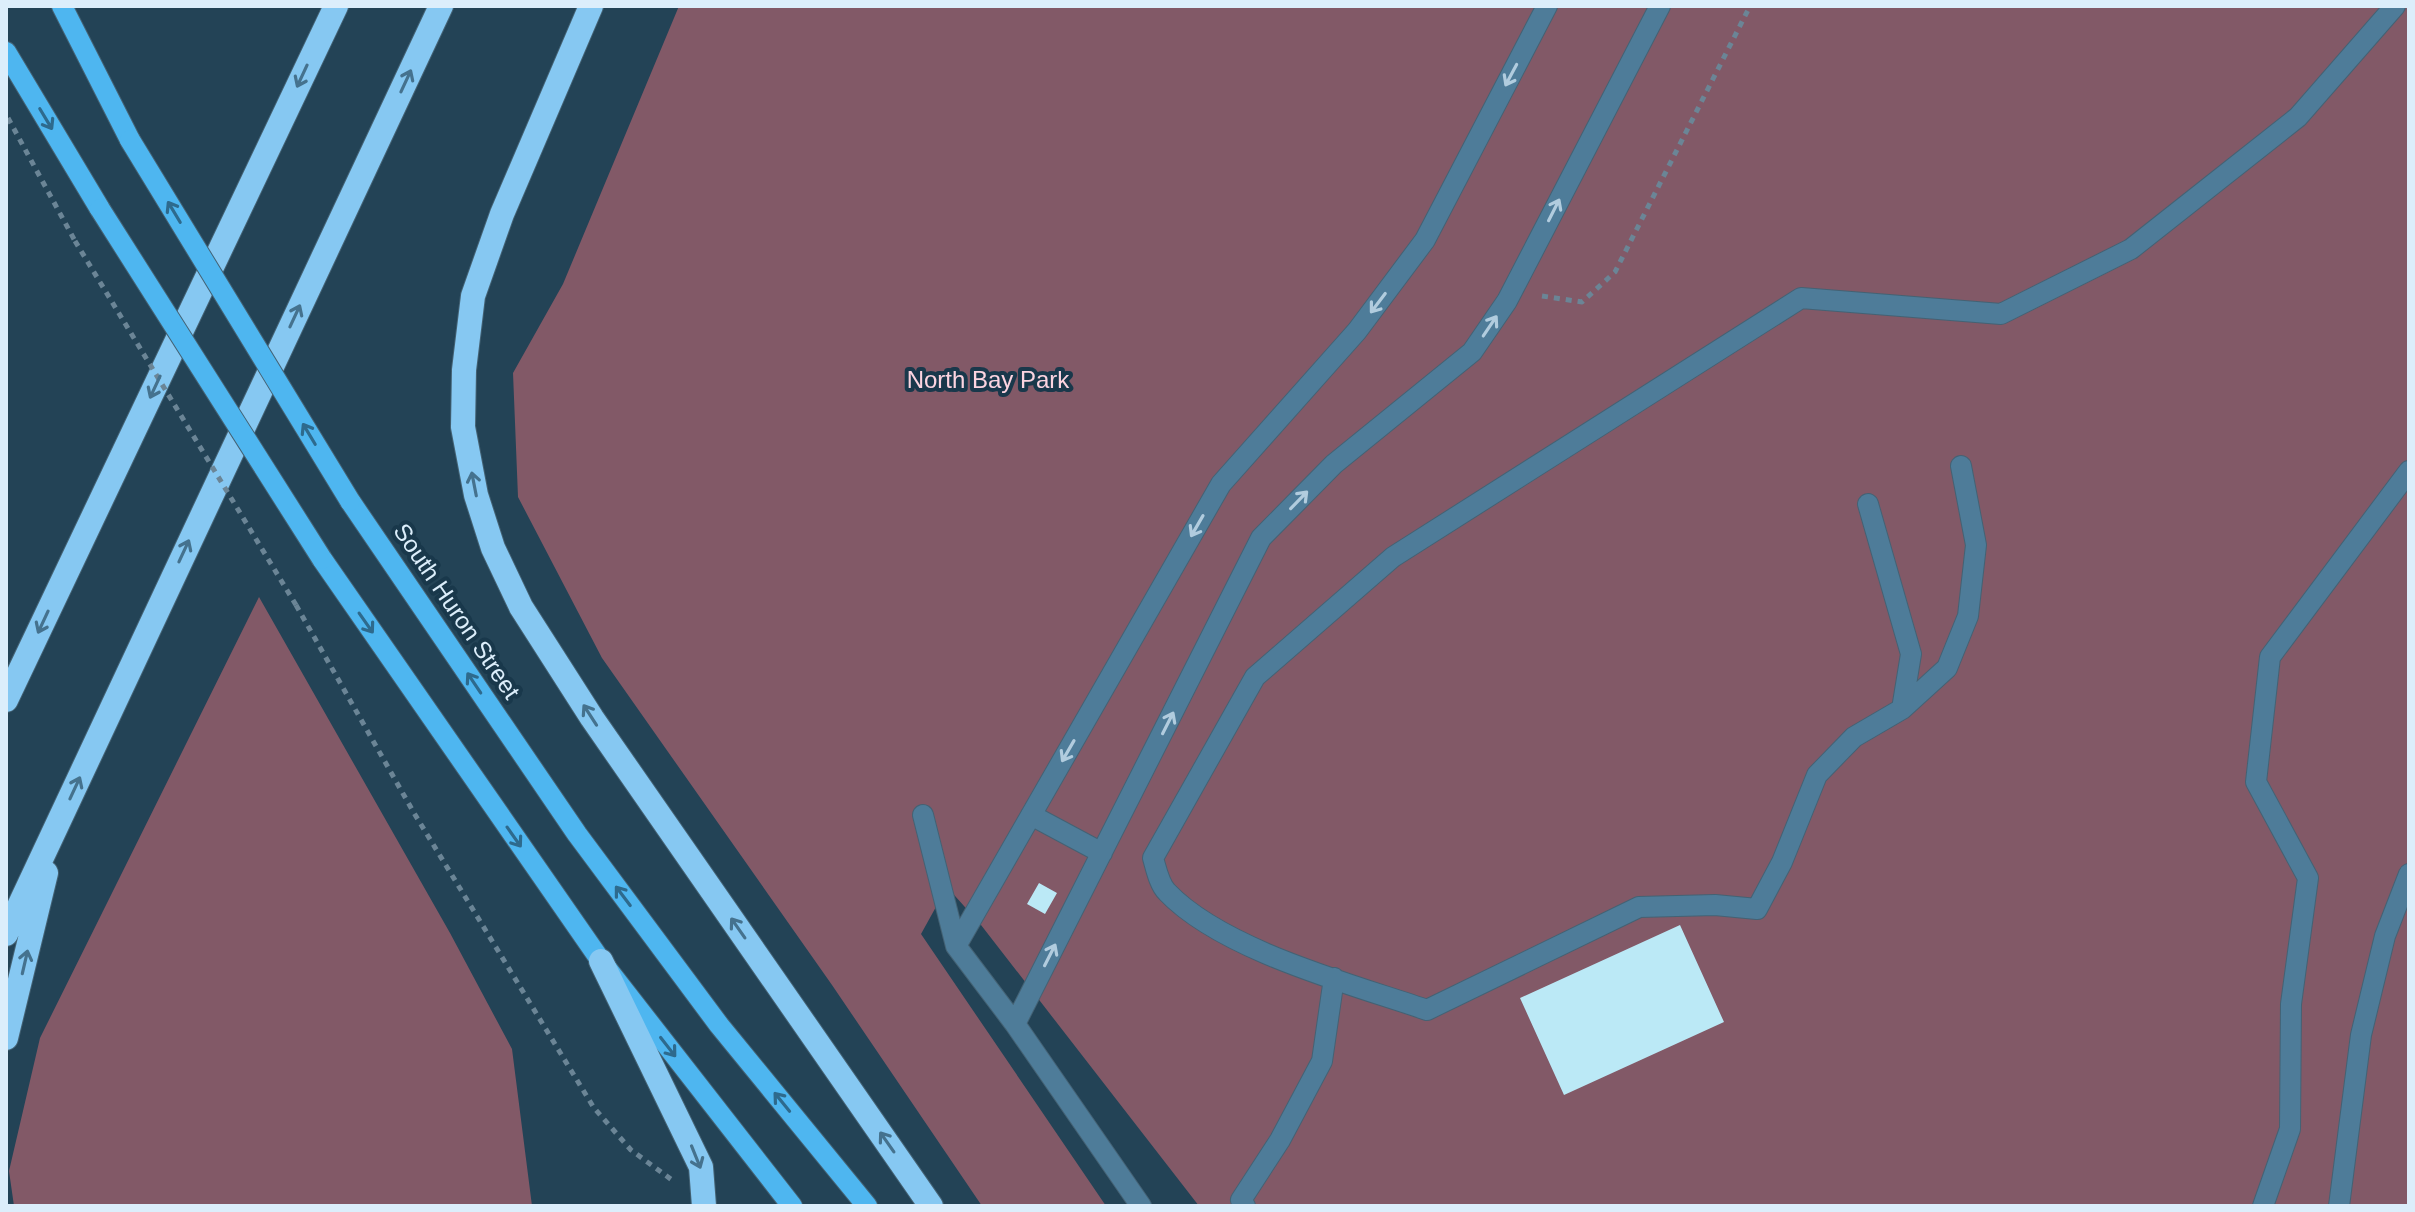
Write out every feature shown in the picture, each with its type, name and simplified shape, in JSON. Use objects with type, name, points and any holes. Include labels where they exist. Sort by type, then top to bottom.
[{"type":"highway","points":[[6,700],[336,6]]},
{"type":"highway","points":[[6,934],[441,6]]},
{"type":"highway","points":[[591,6],[502,214],[473,296],[464,370],[463,427],[476,495],[493,548],[521,607],[576,693],[931,1206]]},
{"type":"highway","points":[[6,1038],[57,827]]},
{"type":"highway","points":[[601,961],[701,1167],[704,1206]]},
{"type":"main road","name":"South Huron Street","points":[[62,6],[130,140],[350,501],[577,834],[719,1025],[867,1206]]},
{"type":"main road","points":[[6,52],[100,209],[322,559],[601,961],[792,1206]]},
{"type":"lane","points":[[956,946],[1221,484],[1357,331],[1425,240],[1547,6]]},
{"type":"lane","points":[[1015,1024],[1261,538],[1334,464],[1472,352],[1507,301],[1660,6]]},
{"type":"lane","points":[[1961,466],[1976,545],[1968,616],[1947,668],[1902,709],[1854,737],[1817,775],[1782,862],[1757,909],[1715,905],[1639,907],[1427,1010],[1245,945],[1189,910],[1164,889],[1153,858],[1255,677],[1393,557],[1801,298],[2001,314],[2131,249],[2298,117],[2395,6]]},
{"type":"lane","points":[[2263,1206],[2290,1129],[2291,1004],[2308,878],[2256,782],[2270,657],[2409,471]]},
{"type":"lane","points":[[1868,504],[1911,654],[1902,709]]},
{"type":"lane","points":[[923,815],[956,946],[1015,1024],[1141,1206]]},
{"type":"lane","points":[[1031,815],[1102,853]]},
{"type":"lane","points":[[2339,1206],[2361,1035],[2385,936],[2409,874]]},
{"type":"lane","points":[[1245,1206],[1241,1200],[1280,1140],[1322,1061],[1334,978]]},
{"type":"path","points":[[1518,279],[1539,296],[1582,302],[1615,272],[1750,6]]},
{"type":"path","points":[[6,114],[75,241],[296,605],[414,813],[594,1108],[631,1150],[667,1176]]},
{"type":"green space","name":"North Bay Park","points":[[679,6],[2409,6],[2409,1206],[1199,1206],[981,925],[947,887],[921,934],[1106,1206],[982,1206],[832,985],[602,658],[518,497],[513,373],[563,284]]},
{"type":"green space","points":[[259,597],[450,933],[512,1049],[532,1206],[14,1206],[9,1171],[40,1038]]},
{"type":"building","points":[[1039,883],[1057,893],[1045,914],[1027,904]]},
{"type":"building","points":[[1680,925],[1724,1022],[1564,1095],[1520,998]]}]
